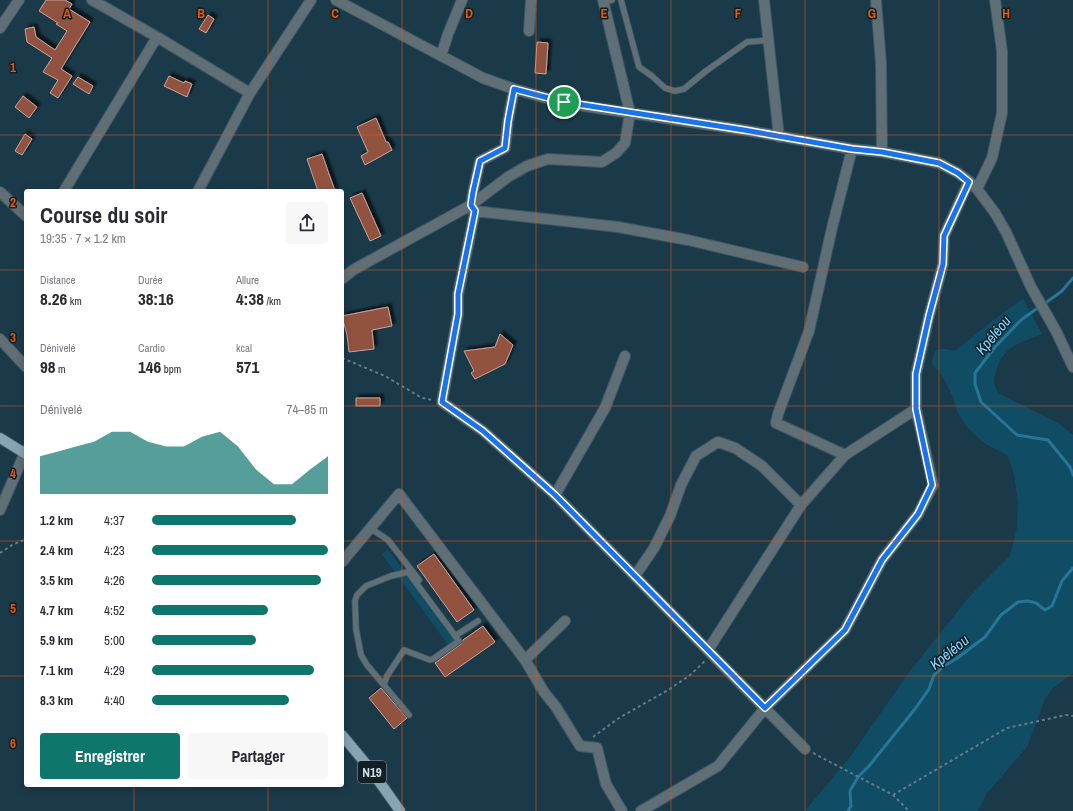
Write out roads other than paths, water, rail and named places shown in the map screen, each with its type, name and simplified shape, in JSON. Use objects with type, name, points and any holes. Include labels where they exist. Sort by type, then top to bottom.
[{"type":"main road","points":[[0,438],[24,451]]},
{"type":"main road","name":"N19","points":[[344,737],[371,770],[400,811]]},
{"type":"street","points":[[0,28],[19,0]]},
{"type":"street","points":[[92,0],[250,93]]},
{"type":"street","points":[[199,189],[250,93],[311,0]]},
{"type":"street","points":[[336,0],[483,78],[514,89],[564,102],[744,130],[852,149],[882,152],[939,163],[958,173],[977,189],[995,213],[1006,232],[1031,287],[1056,331],[1073,367]]},
{"type":"street","points":[[442,56],[448,34],[462,0]]},
{"type":"street","points":[[529,32],[531,0]]},
{"type":"street","points":[[764,0],[779,137]]},
{"type":"street","points":[[876,0],[881,64],[882,152]]},
{"type":"street","points":[[977,189],[992,158],[1002,113],[1002,51],[995,0]]},
{"type":"street","points":[[344,278],[354,270],[473,208],[508,177],[527,166],[548,159],[602,162],[616,153],[625,143],[630,113],[606,1]]},
{"type":"street","points":[[65,189],[157,37]]},
{"type":"street","points":[[514,89],[505,148],[480,161],[473,192],[473,208],[458,294],[458,314],[442,402],[483,431],[555,495],[805,749]]},
{"type":"street","points":[[845,455],[776,423],[809,331],[832,228],[852,149]]},
{"type":"street","points":[[640,811],[718,766],[765,708],[845,630],[882,560],[918,514],[932,485],[916,409],[916,374],[929,316],[943,264],[944,236],[969,182]]},
{"type":"street","points":[[0,192],[24,214]]},
{"type":"street","points":[[473,208],[618,227],[688,240],[803,267]]},
{"type":"street","points":[[0,339],[24,366]]},
{"type":"street","points":[[555,495],[605,408],[625,356]]},
{"type":"street","points":[[710,652],[801,505],[845,455],[916,409]]},
{"type":"street","points":[[634,576],[654,548],[670,516],[681,485],[696,456],[718,442],[735,448],[762,466],[801,505]]},
{"type":"street","points":[[0,510],[14,481],[24,455]]},
{"type":"street","points":[[344,560],[399,494],[525,660],[544,692],[556,707],[580,746],[597,748],[606,784],[622,811]]},
{"type":"street","points":[[525,660],[565,621]]},
{"type":"lane","points":[[621,0],[639,67],[665,88],[675,91],[684,89],[706,71],[747,42],[769,40]]},
{"type":"lane","points":[[370,528],[388,540],[459,641],[433,659],[426,659],[404,650],[387,676],[384,684]]},
{"type":"lane","points":[[409,570],[419,580]]},
{"type":"lane","points":[[409,570],[366,586],[357,595],[355,601],[356,628],[361,655],[367,665],[409,715]]},
{"type":"lane","points":[[455,636],[478,621]]},
{"type":"waterway","name":"Kpéléou","points":[[1044,304],[1062,291],[1073,278]]},
{"type":"waterway","name":"Kpéléou","points":[[1039,307],[1021,320],[995,347],[975,373],[975,384],[981,402],[1017,435],[1048,440],[1070,467],[1073,475]]},
{"type":"waterway","name":"Kpéléou","points":[[848,811],[851,806],[850,791],[858,777],[869,766],[915,709],[929,689],[934,675],[944,666],[956,659],[985,637],[1001,615],[1018,602],[1028,601],[1036,603],[1045,610],[1052,606],[1062,581],[1073,568]]}]
